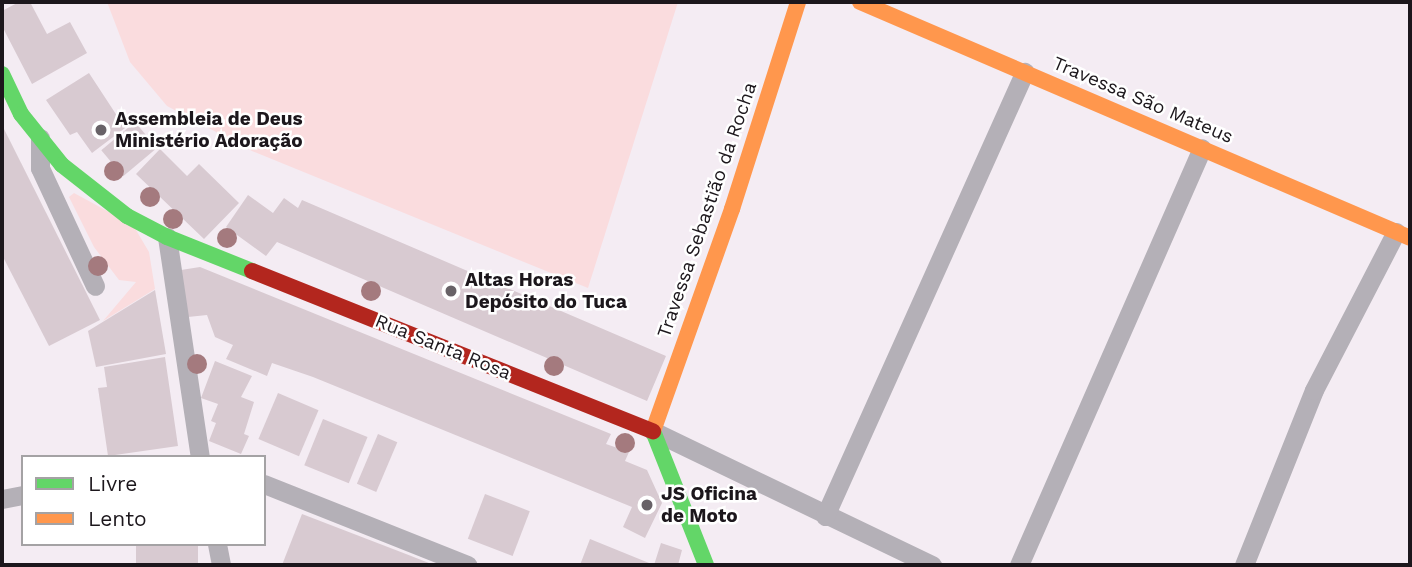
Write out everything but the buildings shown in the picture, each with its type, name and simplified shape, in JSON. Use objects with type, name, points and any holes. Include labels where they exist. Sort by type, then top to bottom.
[{"type":"street","name":"Travessa Sebastião da Rocha","points":[[653,431],[732,209],[798,2]]},
{"type":"street","name":"Travessa São Mateus","points":[[860,2],[1403,235]]},
{"type":"street","points":[[825,516],[1025,72]]},
{"type":"street","name":"Rua Santa Rosa","points":[[2,74],[21,114],[62,165],[127,216],[167,237],[653,431],[825,516],[932,565]]},
{"type":"street","points":[[2,110],[21,114]]},
{"type":"street","points":[[40,138],[40,168],[95,286]]},
{"type":"street","points":[[1019,565],[1202,148]]},
{"type":"street","points":[[1244,565],[1314,390],[1403,235]]},
{"type":"street","points":[[167,237],[200,455]]},
{"type":"street","points":[[653,431],[706,565]]},
{"type":"street","points":[[266,485],[468,565]]},
{"type":"street","points":[[2,499],[21,495]]},
{"type":"street","points":[[217,546],[221,565]]},
{"type":"shaded area","points":[[107,2],[678,2],[588,288],[252,151],[167,106],[130,62]]},
{"type":"shaded area","points":[[74,193],[133,225],[149,252],[155,289],[103,321],[136,282],[119,280],[94,247],[69,197]]},
{"type":"traffic: fast","points":[[2,74],[21,114],[62,165],[127,216],[167,237],[252,271]]},
{"type":"traffic: fast","points":[[653,431],[706,565]]},
{"type":"traffic: slow","points":[[653,431],[732,209],[798,2]]},
{"type":"traffic: slow","points":[[860,2],[1410,238]]},
{"type":"traffic: jam","points":[[252,271],[653,431]]},
{"type":"place","name":"Assembleia de Deus Ministério Adoração","points":[[101,130]]},
{"type":"place","name":"Altas Horas Depósito do Tuca","points":[[451,291]]},
{"type":"place","name":"JS Oficina de Moto","points":[[647,505]]}]
